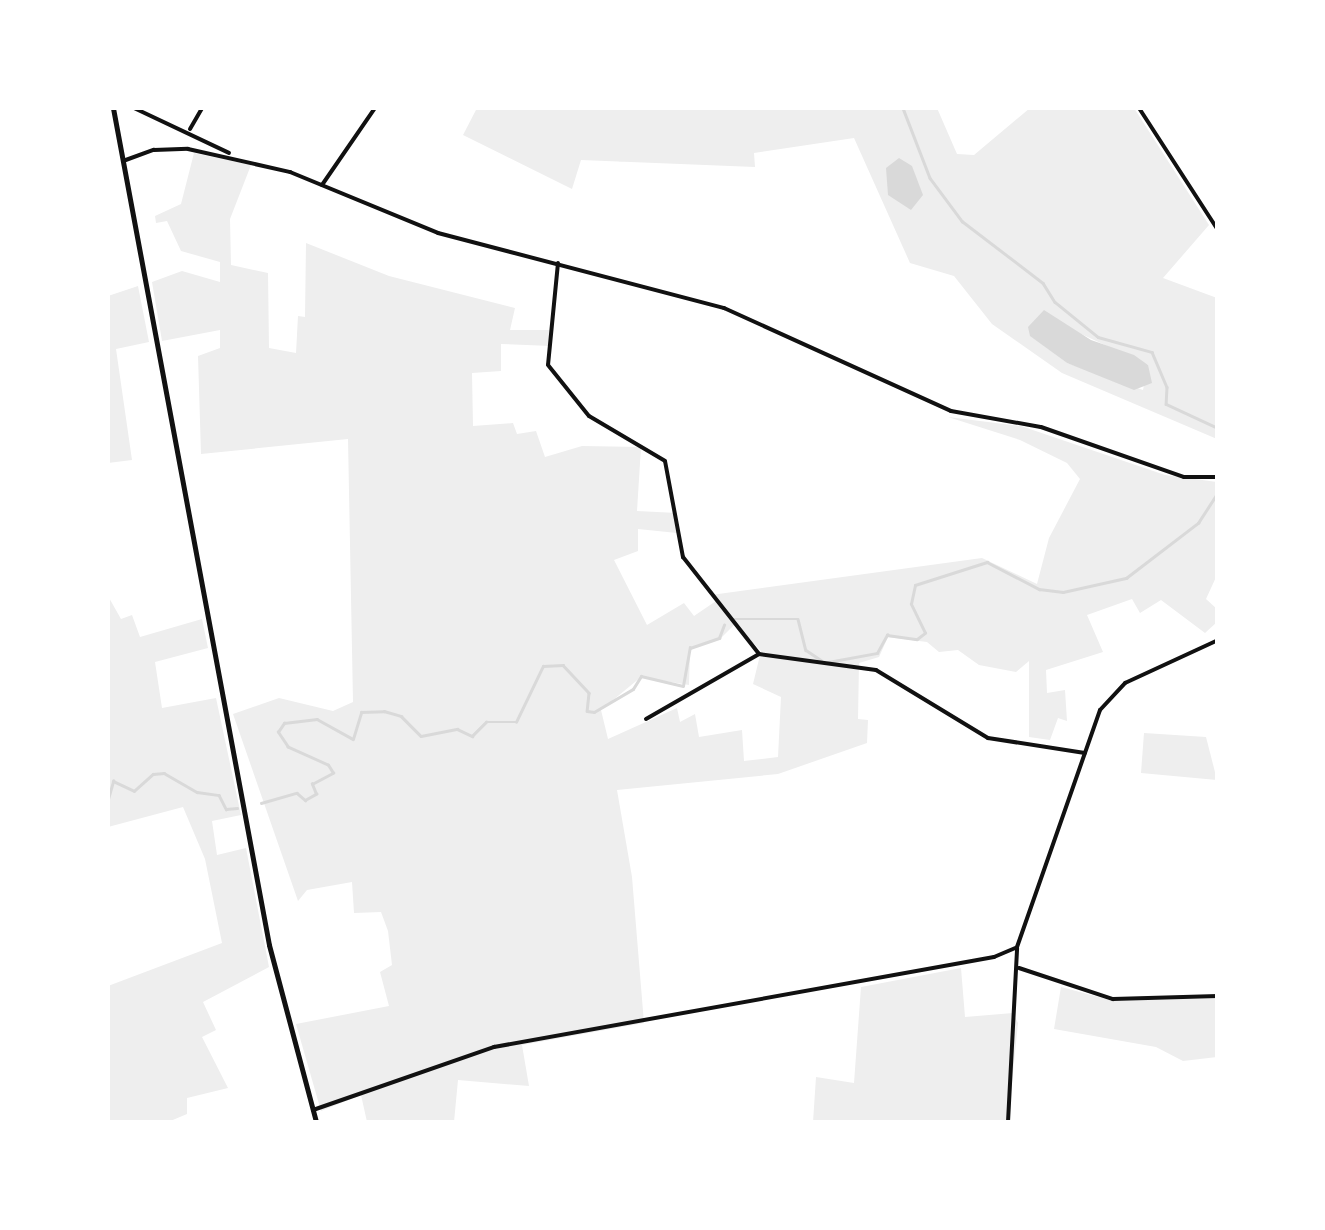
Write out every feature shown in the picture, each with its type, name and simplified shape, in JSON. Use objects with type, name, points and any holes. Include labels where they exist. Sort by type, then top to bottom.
[{"type":"main road","points":[[113,108],[269,945],[316,1122]]},
{"type":"street","points":[[134,108],[190,129],[233,156],[322,186],[424,228],[724,308],[951,411],[1041,427],[1184,476],[1218,477]]},
{"type":"street","points":[[190,129],[202,108]]},
{"type":"street","points":[[322,186],[375,108]]},
{"type":"street","points":[[1139,108],[1218,230]]},
{"type":"street","points":[[123,161],[154,150],[233,156]]},
{"type":"street","points":[[558,263],[548,365],[589,416],[665,461],[684,558],[758,654]]},
{"type":"street","points":[[1008,1122],[1019,968],[1017,946],[1100,710],[1118,688],[1218,640]]},
{"type":"street","points":[[646,719],[758,654],[876,670],[988,738],[1085,753]]},
{"type":"street","points":[[312,1110],[494,1047],[994,957],[1017,946]]},
{"type":"street","points":[[1019,968],[1113,1000],[1218,996]]},
{"type":"shaded area","points":[[477,108],[937,108],[957,154],[974,155],[1030,108],[1134,108],[1209,225],[1163,278],[1217,298],[1217,439],[1062,373],[992,324],[954,276],[910,263],[854,138],[754,153],[755,167],[581,160],[572,189],[463,135]],"holes":[[[1079,333],[1148,365],[1143,390],[1067,363],[1031,336]]]},
{"type":"shaded area","points":[[194,153],[251,165],[230,219],[231,265],[268,273],[269,348],[296,353],[298,316],[305,317],[306,243],[389,276],[515,308],[510,330],[552,330],[551,346],[501,344],[501,371],[472,373],[473,426],[513,423],[517,434],[536,431],[545,457],[582,446],[641,447],[637,511],[677,513],[677,533],[638,529],[638,551],[614,560],[647,625],[684,603],[694,616],[716,601],[711,595],[982,558],[1037,584],[1049,538],[1080,479],[1067,463],[1020,440],[948,417],[1021,426],[1165,475],[1217,482],[1217,575],[1206,599],[1217,609],[1217,622],[1205,633],[1161,600],[1140,613],[1132,599],[1087,615],[1103,652],[1046,670],[1047,693],[1065,690],[1067,721],[1058,718],[1050,740],[1029,737],[1029,661],[1016,672],[979,665],[958,650],[939,652],[927,642],[888,637],[879,657],[859,663],[858,719],[868,720],[867,743],[778,774],[617,790],[632,877],[644,1023],[522,1045],[529,1086],[458,1080],[454,1122],[367,1122],[361,1095],[321,1111],[296,1024],[389,1006],[380,972],[392,965],[388,931],[381,912],[354,913],[352,882],[307,890],[298,901],[233,714],[279,698],[333,711],[353,702],[348,439],[201,454],[198,356],[220,348],[220,330],[162,341],[152,282],[182,271],[220,282],[220,262],[181,251],[167,221],[156,223],[155,216],[181,204]],"holes":[[[735,624],[761,651],[753,684],[781,697],[778,757],[744,761],[742,730],[699,737],[695,714],[680,722],[677,708],[608,739],[601,710],[641,677],[689,685],[690,649],[720,639]]]},
{"type":"shaded area","points":[[899,158],[912,166],[923,195],[911,210],[888,195],[886,168]]},
{"type":"shaded area","points":[[138,286],[149,342],[116,349],[132,460],[108,463],[108,296]]},
{"type":"shaded area","points":[[1044,310],[1091,340],[1134,355],[1148,365],[1152,383],[1134,390],[1067,363],[1030,336],[1028,327]]},
{"type":"shaded area","points":[[108,596],[121,619],[132,615],[140,637],[202,619],[208,648],[155,662],[162,708],[216,698],[241,815],[212,821],[217,855],[246,848],[269,967],[203,1002],[216,1030],[202,1037],[228,1088],[187,1098],[187,1114],[168,1122],[108,1122],[108,986],[222,943],[205,859],[183,807],[108,827]]},
{"type":"shaded area","points":[[1144,733],[1206,737],[1217,780],[1141,773]]},
{"type":"shaded area","points":[[961,968],[965,1017],[1013,1013],[1018,1023],[1008,1122],[813,1122],[816,1077],[854,1083],[861,987]]},
{"type":"shaded area","points":[[1061,987],[1114,1001],[1217,998],[1217,1057],[1183,1061],[1156,1047],[1054,1029]]},
{"type":"waterway","points":[[903,108],[930,178],[962,221],[1043,283],[1055,302],[1098,337],[1152,352],[1167,387],[1166,404],[1218,428]]},
{"type":"waterway","points":[[828,662],[877,653],[887,635],[917,639],[925,633],[911,604],[915,585],[987,562],[1039,589],[1063,592],[1126,578],[1198,523],[1218,492]]},
{"type":"waterway","points":[[734,619],[798,619],[806,650],[821,660]]},
{"type":"waterway","points":[[261,803],[297,793],[305,800],[316,794],[312,784],[333,773],[328,765],[288,747],[278,732],[284,723],[317,719],[353,739],[361,712],[384,711],[401,716],[421,736],[457,729],[472,736],[486,722],[516,722],[543,666],[563,665],[589,693],[587,711],[594,712],[633,689],[641,676],[683,686],[690,648],[719,638],[724,625]]},
{"type":"waterway","points":[[108,799],[113,781],[134,791],[153,774],[164,773],[197,792],[219,795],[226,809],[237,808]]}]
